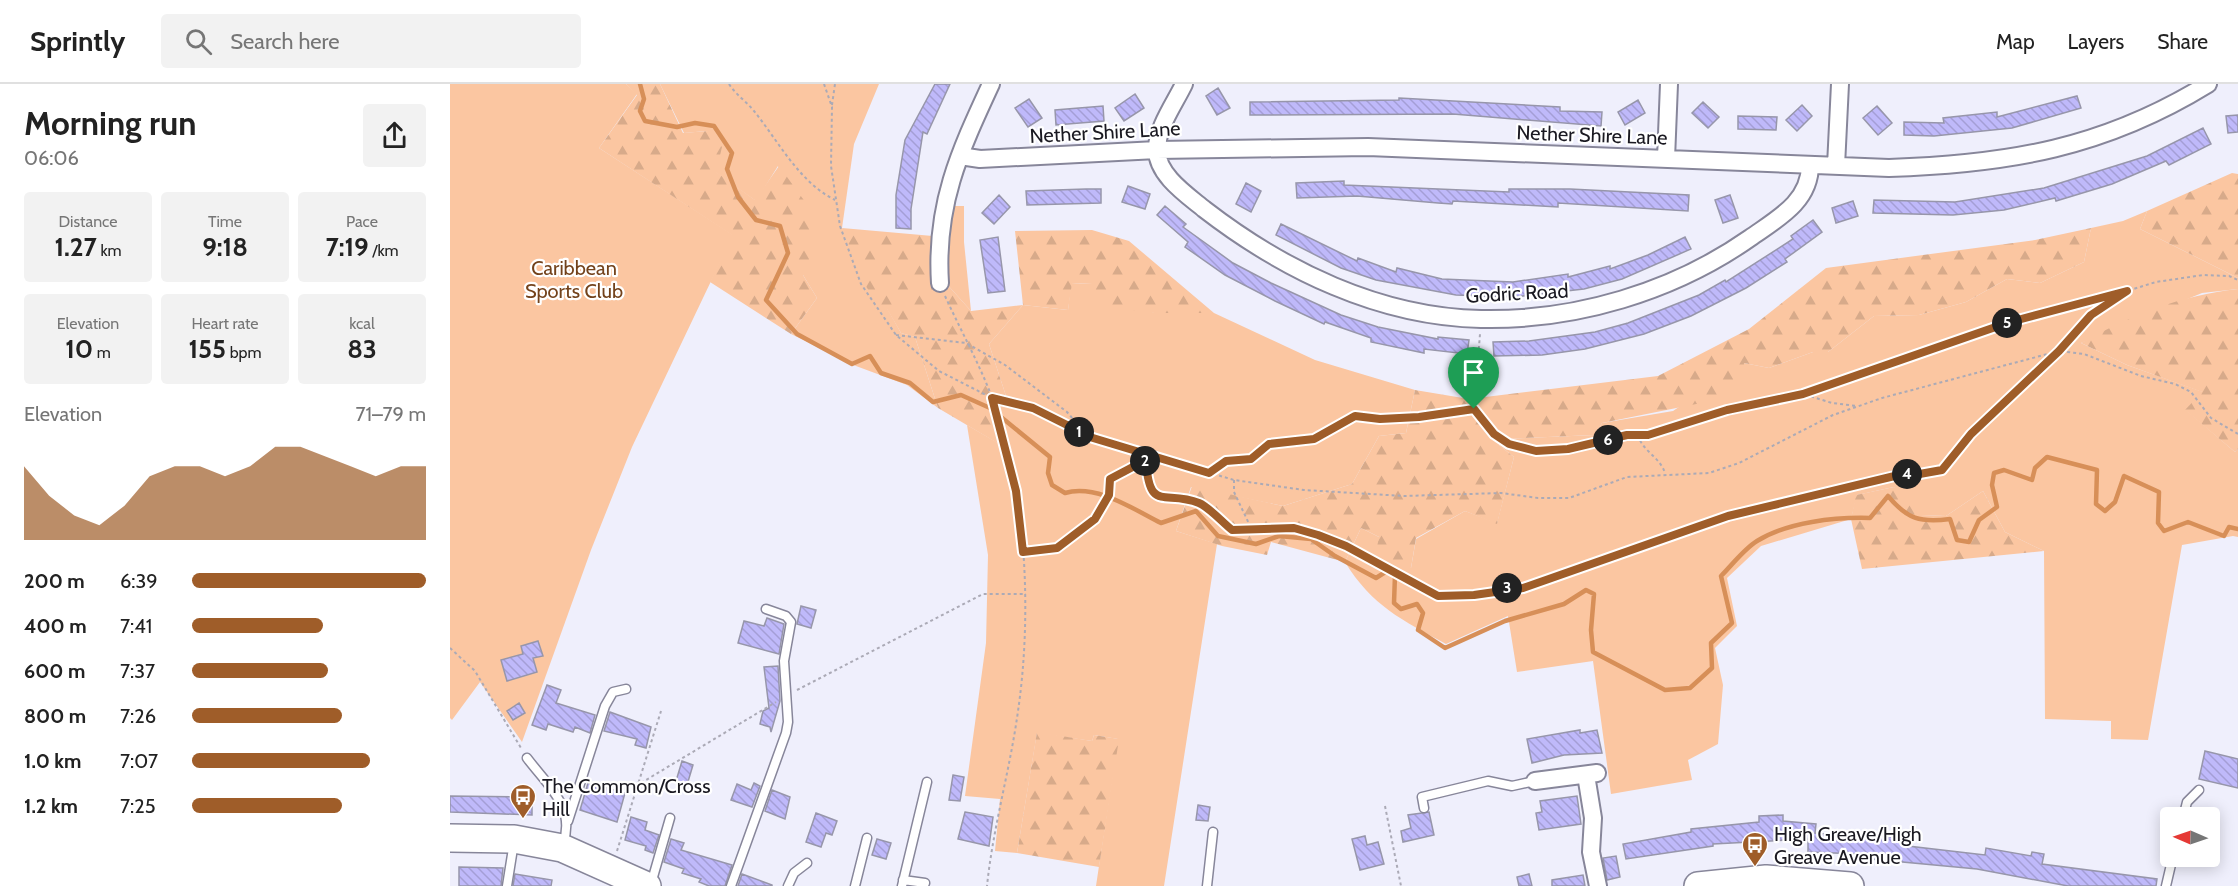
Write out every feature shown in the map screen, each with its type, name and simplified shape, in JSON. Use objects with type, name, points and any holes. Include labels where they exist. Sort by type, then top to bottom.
[{"type":"main road","points":[[450,838],[514,838],[562,848],[612,868],[648,886]]},
{"type":"main road","points":[[1699,886],[1766,879],[1850,886]]},
{"type":"street","points":[[939,283],[938,245],[948,186],[991,84]]},
{"type":"street","points":[[1156,150],[1163,128],[1184,84]]},
{"type":"street","points":[[1666,159],[1669,84]]},
{"type":"street","points":[[1836,166],[1840,84]]},
{"type":"street","name":"Nether Shire Lane","points":[[960,156],[980,159],[1156,150],[1368,147],[1836,166],[1942,166],[2002,161],[2095,138],[2175,104],[2208,84]]},
{"type":"street","name":"Godric Road","points":[[1156,150],[1170,179],[1193,200],[1257,247],[1293,268],[1368,299],[1446,316],[1481,319],[1583,310],[1661,286],[1702,267],[1780,217],[1802,196],[1810,176],[1810,165]]},
{"type":"street","points":[[1535,782],[1592,774],[1591,852],[1598,886]]},
{"type":"lane","points":[[731,886],[786,733],[784,661],[790,622],[786,616],[766,609]]},
{"type":"lane","points":[[562,848],[568,821],[605,706],[613,692],[626,689]]},
{"type":"lane","points":[[527,758],[559,800],[568,821]]},
{"type":"lane","points":[[1424,808],[1422,797],[1488,781],[1512,786],[1535,782]]},
{"type":"lane","points":[[925,883],[902,883],[927,782]]},
{"type":"lane","points":[[2186,807],[2187,802],[2199,790]]},
{"type":"lane","points":[[648,886],[670,818]]},
{"type":"lane","points":[[1208,886],[1213,832]]},
{"type":"lane","points":[[507,886],[514,838]]},
{"type":"lane","points":[[855,886],[867,838]]},
{"type":"lane","points":[[788,886],[794,873],[807,863]]},
{"type":"lane","points":[[2166,886],[2170,867]]},
{"type":"path","points":[[729,84],[735,94],[752,108],[816,190],[835,200]]},
{"type":"path","points":[[824,84],[832,107]]},
{"type":"path","points":[[835,84],[832,107],[831,166],[840,226],[861,284],[896,335],[939,371],[992,398],[1033,408],[1074,430],[1234,480],[1304,490],[1404,496],[1501,493],[1538,498],[1569,498],[1627,477],[1709,472],[1739,463],[1833,415],[1859,406],[2014,361],[2059,351],[2084,354],[2141,376],[2175,384],[2191,392],[2211,418],[2238,434]]},
{"type":"path","points":[[1481,319],[1474,409],[1502,439],[1517,447],[1536,451],[1568,449],[1627,435],[1648,435],[1727,410],[1803,394],[2010,322],[2156,282],[2203,275],[2229,276],[2238,280]]},
{"type":"path","points":[[939,283],[997,411],[1016,491],[1023,552],[1026,594],[1018,710],[995,823],[987,886]]},
{"type":"path","points":[[1146,460],[1148,484],[1159,496],[1199,503],[1232,530],[1294,528],[1318,535],[1368,557],[1438,596],[1523,588],[1728,516],[1903,474],[1914,475],[1942,470],[1971,434],[2059,351],[2091,315],[2127,291]]},
{"type":"path","points":[[896,335],[966,343],[1005,365],[1066,412],[1073,419],[1074,430]]},
{"type":"path","points":[[1803,394],[1832,403],[1859,406]]},
{"type":"path","points":[[1209,473],[1226,461],[1251,459],[1269,444],[1314,439],[1355,416],[1380,419],[1419,417],[1474,409]]},
{"type":"path","points":[[1638,435],[1640,443],[1662,463],[1665,473]]},
{"type":"path","points":[[1023,552],[1057,548],[1095,519],[1109,495],[1110,479],[1146,460],[1149,455]]},
{"type":"path","points":[[1234,480],[1234,492],[1252,530]]},
{"type":"path","points":[[636,786],[786,696],[983,594],[1026,594]]},
{"type":"path","points":[[450,648],[475,671],[527,758]]},
{"type":"path","points":[[612,868],[636,786],[662,711]]},
{"type":"path","points":[[1385,806],[1401,886]]},
{"type":"green space","name":"Caribbean Sports Club","points":[[450,84],[626,84],[637,94],[599,148],[733,235],[632,447],[591,550],[522,742],[480,682],[452,720],[450,718]]},
{"type":"green space","points":[[626,84],[660,84],[683,133],[707,131],[722,147],[716,172],[755,200],[779,166],[822,225],[803,275],[817,298],[791,334],[710,282],[732,235],[599,148],[637,95]]},
{"type":"green space","points":[[660,84],[879,84],[854,144],[842,228],[901,333],[915,337],[938,408],[907,385],[856,366],[791,334],[817,298],[803,275],[778,166],[756,201],[715,172],[707,131],[684,133]]},
{"type":"green space","points":[[2232,173],[2238,174],[2238,278],[2140,229],[2147,211]]},
{"type":"green space","points":[[953,206],[964,206],[964,242],[971,311],[945,282],[944,237]]},
{"type":"green space","points":[[2147,211],[2140,229],[2238,278],[2238,289],[2202,293],[2081,343],[2127,365],[2203,392],[2186,410],[2235,452],[2238,449],[2238,537],[2182,545],[2148,740],[2111,739],[2111,721],[2045,719],[2044,551],[2005,532],[1983,491],[1946,516],[1920,515],[1894,487],[1857,495],[1851,519],[1761,546],[1727,578],[1737,626],[1715,648],[1723,685],[1718,744],[1688,760],[1692,780],[1611,794],[1593,661],[1517,672],[1508,616],[1446,644],[1402,619],[1377,601],[1345,562],[1361,528],[1379,537],[1411,568],[1416,539],[1465,511],[1497,523],[1514,457],[1499,445],[1500,439],[1595,435],[1602,423],[1673,411],[1744,363],[1769,368],[1813,352],[1828,352],[1874,316],[1919,315],[1966,302],[2007,279],[2040,283],[2084,262],[2091,228],[2123,221]]},
{"type":"green space","points":[[842,228],[944,237],[945,282],[971,311],[1023,305],[989,344],[1006,396],[988,405],[999,444],[938,408],[915,337],[901,333],[887,309],[879,307],[864,283]]},
{"type":"green space","points":[[2091,228],[2084,262],[2040,283],[2007,279],[1966,302],[1919,315],[1874,316],[1828,352],[1813,352],[1769,368],[1744,363],[1742,388],[1721,399],[1602,423],[1595,435],[1500,439],[1499,445],[1514,457],[1497,524],[1465,511],[1416,538],[1411,568],[1375,557],[1379,537],[1361,528],[1345,562],[1271,542],[1267,555],[1222,546],[1176,531],[1192,486],[1283,506],[1352,484],[1379,436],[1406,433],[1415,390],[1469,399],[1658,376],[1749,329],[1826,268],[2035,240]]},
{"type":"green space","points":[[1092,230],[1129,241],[1214,313],[1154,313],[1093,306],[1092,284],[1072,283],[1068,310],[1023,305],[1015,231]]},
{"type":"green space","points":[[1071,283],[1092,284],[1154,313],[1214,313],[1315,360],[1415,390],[1406,433],[1379,436],[1352,484],[1283,506],[1191,487],[1176,531],[1217,544],[1164,886],[1096,886],[1118,739],[1094,735],[1092,741],[1037,733],[1017,853],[995,851],[1000,799],[965,796],[986,643],[988,555],[967,425],[998,443],[988,405],[1006,396],[989,344],[1023,305],[1068,310]]},
{"type":"green space","points":[[2238,289],[2238,449],[2235,452],[2185,410],[2202,392],[2127,365],[2081,343],[2156,308],[2196,296]]},
{"type":"green space","points":[[1894,487],[1919,499],[1921,515],[1946,516],[1983,491],[2005,532],[2044,551],[1862,569],[1851,519],[1856,495]]},
{"type":"green space","points":[[1037,732],[1092,741],[1094,735],[1119,739],[1099,867],[1017,853]]},
{"type":"building","points":[[935,84],[950,84],[927,134],[923,132],[911,209],[911,229],[896,228],[896,195],[905,140]]},
{"type":"building","points":[[1218,88],[1230,108],[1217,115],[1206,96]]},
{"type":"building","points":[[1135,94],[1144,108],[1124,121],[1115,108]]},
{"type":"building","points":[[2077,96],[2081,108],[2012,128],[1934,136],[1904,135],[1904,122],[1944,123],[1943,118],[1997,112],[1997,117]]},
{"type":"building","points":[[1399,98],[1560,107],[1560,111],[1602,112],[1601,126],[1453,114],[1250,115],[1250,102],[1399,100]]},
{"type":"building","points":[[1029,99],[1042,118],[1028,127],[1015,108]]},
{"type":"building","points":[[1638,100],[1645,113],[1625,125],[1618,112]]},
{"type":"building","points":[[1703,102],[1719,117],[1708,128],[1692,113]]},
{"type":"building","points":[[1802,105],[1812,116],[1797,131],[1786,120]]},
{"type":"building","points":[[1103,106],[1104,121],[1056,125],[1055,110]]},
{"type":"building","points":[[1877,106],[1892,123],[1878,135],[1863,118]]},
{"type":"building","points":[[2238,115],[2238,132],[2228,133],[2226,116]]},
{"type":"building","points":[[1738,116],[1777,117],[1776,130],[1738,129]]},
{"type":"building","points":[[2203,128],[2211,144],[2169,165],[2166,161],[2112,184],[2056,201],[2055,198],[2004,210],[1953,215],[1873,213],[1874,200],[1955,202],[2044,188],[2147,156]]},
{"type":"building","points":[[1344,181],[1344,185],[1509,192],[1509,189],[1570,189],[1689,195],[1688,211],[1558,203],[1558,207],[1453,201],[1452,204],[1357,196],[1297,198],[1296,183]]},
{"type":"building","points":[[1246,183],[1261,191],[1251,212],[1236,204]]},
{"type":"building","points":[[1128,186],[1150,194],[1145,209],[1122,202]]},
{"type":"building","points":[[1101,189],[1101,203],[1027,205],[1026,191]]},
{"type":"building","points":[[999,195],[1010,207],[994,224],[982,213]]},
{"type":"building","points":[[1730,195],[1738,218],[1723,223],[1715,200]]},
{"type":"building","points":[[1853,201],[1858,216],[1836,223],[1832,208]]},
{"type":"building","points":[[1165,206],[1186,224],[1183,227],[1233,263],[1271,283],[1341,315],[1378,327],[1438,339],[1438,337],[1469,340],[1467,354],[1424,349],[1424,353],[1371,342],[1371,338],[1325,322],[1324,324],[1275,301],[1225,275],[1185,247],[1188,242],[1157,215]]},
{"type":"building","points":[[1813,220],[1822,232],[1785,259],[1787,262],[1746,288],[1691,316],[1644,334],[1585,349],[1542,355],[1494,356],[1493,342],[1529,341],[1595,332],[1628,323],[1699,295],[1725,280],[1726,282],[1793,239],[1791,236]]},
{"type":"building","points":[[1281,224],[1357,261],[1358,258],[1396,272],[1397,268],[1442,279],[1513,282],[1568,274],[1568,277],[1610,266],[1610,269],[1648,255],[1685,237],[1691,249],[1622,279],[1584,289],[1514,297],[1456,295],[1376,280],[1341,268],[1276,235]]},
{"type":"building","points":[[998,237],[1005,291],[988,293],[980,240]]},
{"type":"building","points":[[801,606],[816,610],[811,628],[797,624]]},
{"type":"building","points":[[767,618],[784,624],[779,654],[738,643],[744,621],[764,626]]},
{"type":"building","points":[[538,641],[543,656],[533,658],[537,672],[507,681],[501,660],[523,654],[521,646]]},
{"type":"building","points":[[778,666],[780,701],[771,732],[770,727],[760,724],[763,711],[769,708],[764,667]]},
{"type":"building","points":[[547,685],[561,690],[556,703],[595,715],[590,733],[575,727],[573,732],[548,724],[546,730],[532,725]]},
{"type":"building","points":[[519,703],[525,713],[513,720],[507,711]]},
{"type":"building","points":[[610,712],[651,727],[646,748],[635,745],[637,739],[604,731]]},
{"type":"building","points":[[1580,730],[1580,733],[1597,730],[1602,753],[1564,755],[1532,763],[1527,739]]},
{"type":"building","points":[[2205,751],[2238,759],[2238,788],[2199,779]]},
{"type":"building","points":[[682,761],[693,765],[687,785],[676,781]]},
{"type":"building","points":[[953,775],[964,777],[960,801],[949,800]]},
{"type":"building","points":[[588,783],[625,793],[617,822],[580,810]]},
{"type":"building","points":[[754,783],[760,786],[752,807],[731,800],[737,784],[751,790]]},
{"type":"building","points":[[772,790],[790,797],[785,819],[765,811]]},
{"type":"building","points":[[450,796],[532,797],[532,815],[450,812]]},
{"type":"building","points":[[1577,796],[1581,824],[1539,830],[1536,813],[1542,812],[1540,801]]},
{"type":"building","points":[[1198,805],[1210,807],[1208,821],[1196,820]]},
{"type":"building","points":[[965,812],[993,817],[989,846],[958,839]]},
{"type":"building","points":[[1429,812],[1434,835],[1403,842],[1401,831],[1411,828],[1408,815]]},
{"type":"building","points":[[816,813],[837,821],[832,835],[826,833],[821,847],[806,842]]},
{"type":"building","points":[[1783,815],[1783,821],[1816,824],[1815,833],[1860,837],[1861,833],[1881,833],[1881,836],[1909,838],[1908,846],[1985,855],[1986,848],[2031,856],[2032,852],[2044,854],[2042,864],[2157,879],[2156,886],[2068,886],[1977,869],[1860,858],[1860,854],[1808,852],[1808,839],[1713,844],[1713,846],[1626,859],[1623,844],[1691,832],[1691,829],[1759,822],[1759,816]]},
{"type":"building","points":[[631,817],[647,822],[645,830],[659,835],[653,853],[645,850],[646,846],[625,840]]},
{"type":"building","points":[[1365,836],[1367,845],[1378,842],[1384,864],[1360,870],[1352,839]]},
{"type":"building","points":[[671,839],[684,843],[681,850],[732,865],[725,886],[709,886],[699,882],[701,879],[682,873],[684,869],[664,862]]},
{"type":"building","points":[[877,839],[891,843],[886,859],[872,855]]},
{"type":"building","points":[[1616,856],[1620,877],[1607,880],[1603,858]]},
{"type":"building","points":[[459,867],[503,868],[501,886],[459,886]]},
{"type":"building","points":[[515,874],[552,880],[551,886],[513,886]]},
{"type":"building","points":[[742,874],[772,885],[772,886],[738,886]]},
{"type":"building","points":[[1529,874],[1532,886],[1519,886],[1517,877]]},
{"type":"building","points":[[1583,875],[1585,886],[1552,886],[1552,880]]},
{"type":"waterway","points":[[640,84],[644,99],[640,111],[645,121],[677,127],[695,123],[714,126],[732,153],[727,169],[738,197],[756,220],[780,226],[788,253],[766,300],[797,334],[852,364],[870,356],[881,373],[910,383],[933,402],[961,395],[990,408],[1050,457],[1048,473],[1052,485],[1065,493],[1077,491],[1102,495],[1161,523],[1196,511],[1218,536],[1256,544],[1279,536],[1311,539],[1335,556],[1376,578],[1387,571],[1395,575],[1394,603],[1401,609],[1417,604],[1423,613],[1418,630],[1445,648],[1505,621],[1564,604],[1586,590],[1594,594],[1591,630],[1593,652],[1665,690],[1690,688],[1712,668],[1711,643],[1732,623],[1721,576],[1752,544],[1797,525],[1842,518],[1870,518],[1888,496],[1901,510],[1915,518],[1950,519],[1957,540],[1969,542],[1979,520],[1997,507],[1992,485],[1994,473],[2004,470],[2032,480],[2035,468],[2047,457],[2097,470],[2096,504],[2105,511],[2115,502],[2124,476],[2159,492],[2158,523],[2164,531],[2188,522],[2224,536],[2229,527],[2238,529]]},
{"type":"place","name":"The Common/Cross Hill","points":[[523,820]]},
{"type":"place","name":"High Greave/High Greave Avenue","points":[[1755,868]]},
{"type":"route","points":[[2127,291],[2091,315],[2059,351],[1971,434],[1942,470],[1914,475],[1903,474],[1728,516],[1523,588],[1510,588],[1474,595],[1438,596],[1346,546],[1294,528],[1232,530],[1199,503],[1159,496],[1148,484],[1146,460],[1110,479],[1109,495],[1095,519],[1057,548],[1023,552],[1016,491],[992,398],[1033,408],[1093,438],[1209,473],[1226,461],[1251,459],[1269,444],[1314,439],[1355,416],[1380,419],[1419,417],[1474,409],[1494,434],[1509,444],[1536,451],[1568,449],[1627,435],[1648,435],[1727,410],[1803,394],[2010,322],[2127,291]]}]
